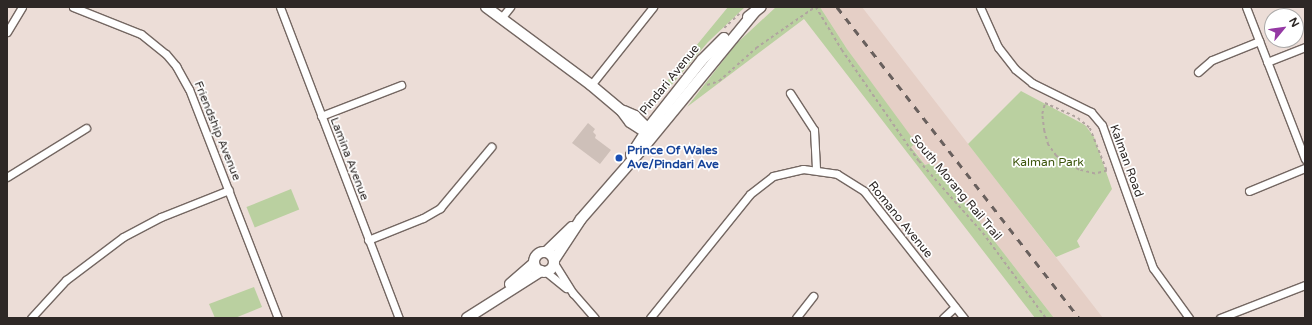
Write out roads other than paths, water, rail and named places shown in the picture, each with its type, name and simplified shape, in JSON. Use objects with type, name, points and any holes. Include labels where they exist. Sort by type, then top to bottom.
[{"type":"street","points":[[7,32],[22,7]]},
{"type":"street","name":"Friendship Avenue","points":[[73,7],[126,27],[154,42],[166,54],[189,89],[278,318]]},
{"type":"street","name":"Lamina Avenue","points":[[280,7],[399,318]]},
{"type":"street","points":[[486,7],[502,17],[591,85],[649,132]]},
{"type":"street","points":[[502,17],[510,7]]},
{"type":"street","points":[[591,85],[653,7]]},
{"type":"street","name":"Kalman Road","points":[[980,7],[998,47],[1015,69],[1032,83],[1091,112],[1102,125],[1153,268],[1189,318]]},
{"type":"street","points":[[1246,7],[1305,159]]},
{"type":"street","name":"Pindari Avenue","points":[[649,132],[699,78],[757,10]]},
{"type":"street","name":"Pindari Avenue","points":[[581,219],[551,269],[540,268],[538,254],[546,252],[581,219],[619,173],[707,56],[757,10]]},
{"type":"street","points":[[1198,72],[1212,60],[1259,41]]},
{"type":"street","points":[[1267,62],[1305,47]]},
{"type":"street","points":[[321,116],[401,85]]},
{"type":"street","points":[[790,92],[814,130],[816,169]]},
{"type":"street","points":[[7,177],[86,128]]},
{"type":"street","points":[[368,240],[423,218],[440,208],[491,147]]},
{"type":"street","points":[[1249,190],[1305,168]]},
{"type":"street","name":"Romano Avenue","points":[[650,318],[756,188],[782,173],[816,169],[847,178],[864,191],[964,318]]},
{"type":"street","points":[[31,318],[66,280],[122,237],[161,217],[229,190]]},
{"type":"street","points":[[546,252],[573,293],[595,318]]},
{"type":"street","points":[[467,318],[540,268],[573,293]]},
{"type":"street","points":[[1220,318],[1305,285]]},
{"type":"street","points":[[796,318],[813,296]]},
{"type":"street","points":[[942,318],[955,307]]},
{"type":"railway","points":[[837,7],[1079,318]]},
{"type":"place","name":"Prince Of Wales Ave/Pindari Ave","points":[[619,158]]},
{"type":"park label","name":"Kalman Park","points":[[1048,163]]}]
